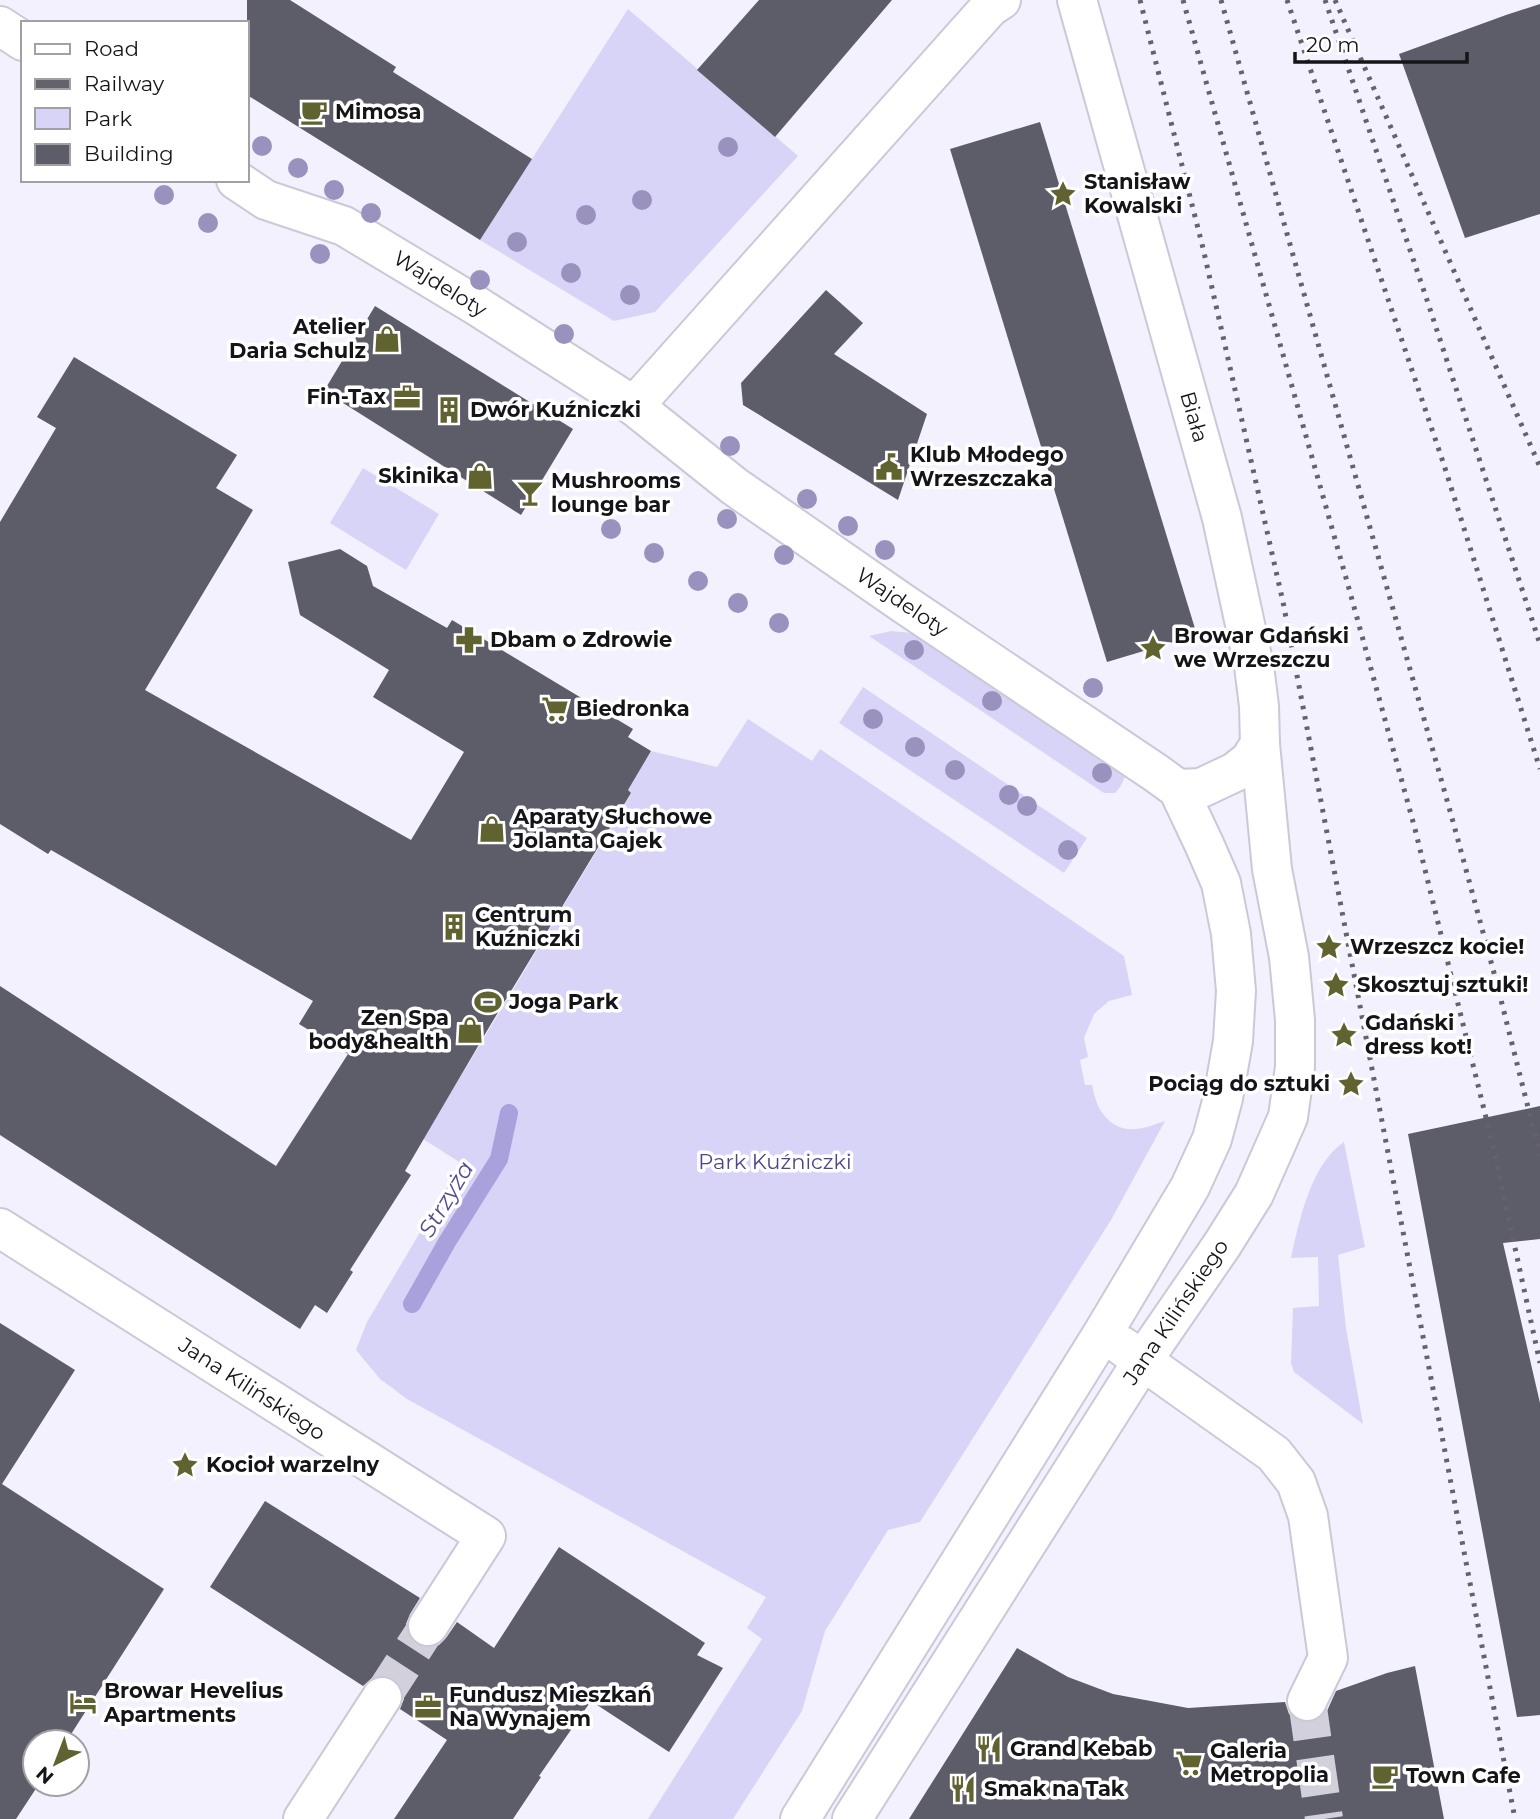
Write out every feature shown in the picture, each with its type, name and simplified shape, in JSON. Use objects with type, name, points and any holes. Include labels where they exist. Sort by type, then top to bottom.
[{"type":"street","points":[[634,406],[990,7],[1001,0]]},
{"type":"street","name":"Biała","points":[[1077,0],[1222,518],[1254,666],[1260,744]]},
{"type":"street","points":[[0,26],[21,40]]},
{"type":"street","name":"Wajdeloty","points":[[239,182],[266,200],[344,226],[466,299],[634,406],[734,486],[1178,789]]},
{"type":"street","points":[[800,1819],[1103,1333],[1190,1186],[1212,1139],[1223,1098],[1233,1041],[1236,991],[1231,933],[1220,883],[1178,789],[1201,788],[1235,772],[1250,760],[1260,744]]},
{"type":"street","name":"Jana Kilińskiego","points":[[852,1819],[1143,1360],[1254,1194],[1288,1116],[1295,1067],[1294,1020],[1289,957],[1272,869],[1260,744]]},
{"type":"street","name":"Jana Kilińskiego","points":[[0,1228],[486,1536],[428,1626]]},
{"type":"street","points":[[1103,1333],[1274,1454],[1296,1482],[1308,1516],[1328,1658],[1307,1701]]},
{"type":"street","points":[[303,1819],[382,1698]]},
{"type":"green space","points":[[628,9],[798,156],[655,312],[614,321],[480,240]]},
{"type":"green space","points":[[363,468],[439,514],[406,570],[330,523]]},
{"type":"green space","points":[[891,631],[912,633],[1007,693],[1125,777],[1120,787],[1115,793],[1104,793],[869,636]]},
{"type":"green space","points":[[863,687],[1087,838],[1064,873],[839,723]]},
{"type":"green space","name":"Park Kuźniczki","points":[[748,719],[812,761],[820,749],[1124,956],[1132,995],[1109,1001],[1094,1014],[1084,1038],[1088,1057],[1080,1060],[1085,1085],[1092,1085],[1099,1108],[1115,1125],[1139,1129],[1165,1121],[1111,1220],[920,1522],[888,1530],[825,1631],[802,1711],[733,1819],[648,1819],[762,1639],[747,1628],[766,1597],[407,1399],[380,1379],[356,1350],[367,1322],[461,1163],[423,1139],[631,794],[628,790],[651,751],[717,767]]},
{"type":"green space","points":[[1344,1142],[1365,1247],[1338,1255],[1346,1328],[1363,1424],[1294,1372],[1291,1363],[1293,1308],[1319,1306],[1318,1257],[1291,1258],[1298,1227],[1308,1194],[1323,1164]]},
{"type":"building","points":[[247,0],[290,0],[396,67],[393,72],[532,159],[480,240],[248,96]]},
{"type":"building","points":[[759,0],[892,0],[775,137],[697,70]]},
{"type":"building","points":[[1540,4],[1540,214],[1465,238],[1399,54]]},
{"type":"building","points":[[1040,122],[1197,635],[1107,662],[950,149]]},
{"type":"building","points":[[826,290],[863,323],[834,354],[927,414],[898,500],[743,405],[741,383]]},
{"type":"building","name":"Dwór Kuźniczki","points":[[375,306],[573,429],[521,515],[324,391]]},
{"type":"building","points":[[74,357],[237,455],[216,488],[253,510],[145,690],[411,840],[464,752],[373,697],[389,670],[300,615],[288,562],[340,549],[367,566],[373,586],[447,628],[452,620],[633,729],[628,737],[651,751],[628,790],[631,793],[405,1171],[411,1175],[350,1270],[353,1272],[327,1313],[315,1305],[300,1329],[0,1135],[0,986],[276,1166],[348,1054],[299,1024],[313,1001],[51,850],[48,854],[0,824],[0,522],[56,428],[37,417]]},
{"type":"building","points":[[1540,1106],[1540,1239],[1503,1243],[1540,1403],[1540,1715],[1517,1717],[1408,1134]]},
{"type":"building","points":[[0,1323],[75,1370],[2,1484],[164,1589],[75,1728],[21,1728],[21,1798],[30,1798],[16,1819],[0,1819]]},
{"type":"building","points":[[265,1501],[420,1598],[406,1624],[408,1635],[417,1645],[428,1648],[439,1645],[457,1622],[494,1648],[559,1547],[705,1643],[697,1655],[723,1668],[669,1752],[591,1701],[513,1819],[394,1819],[447,1740],[400,1709],[404,1699],[402,1688],[393,1678],[382,1675],[373,1677],[363,1686],[210,1587]]},
{"type":"building","name":"Galeria Metropolia","points":[[1017,1648],[1068,1677],[1113,1694],[1188,1708],[1285,1702],[1289,1714],[1298,1721],[1308,1723],[1320,1719],[1327,1711],[1336,1691],[1415,1666],[1444,1819],[909,1819]]},
{"type":"waterway","name":"Strzyża","points":[[412,1304],[499,1159],[509,1113]]},
{"type":"tunnel","points":[[382,1697],[428,1626]]},
{"type":"tunnel","points":[[1307,1701],[1324,1819]]},
{"type":"railway","points":[[1140,0],[1203,248],[1283,602],[1515,1819]]},
{"type":"railway","points":[[1183,0],[1415,829],[1492,1142],[1540,1363]]},
{"type":"railway","points":[[1221,0],[1452,818],[1540,1155]]},
{"type":"railway","points":[[1287,0],[1444,465],[1540,769]]},
{"type":"railway","points":[[1325,0],[1540,644]]},
{"type":"railway","points":[[1335,0],[1540,467]]},
{"type":"place","name":"Mimosa","points":[[314,112]]},
{"type":"place","name":"Stanisław Kowalski","points":[[1063,194]]},
{"type":"place","name":"Atelier Daria Schulz","points":[[387,339]]},
{"type":"place","name":"Fin-Tax","points":[[407,397]]},
{"type":"place","name":"Dwór Kuźniczki","points":[[449,410]]},
{"type":"place","name":"Klub Młodego Wrzeszczaka","points":[[889,467]]},
{"type":"place","name":"Skinika","points":[[480,476]]},
{"type":"place","name":"Mushrooms lounge bar","points":[[530,493]]},
{"type":"place","name":"Dbam o Zdrowie","points":[[469,640]]},
{"type":"place","name":"Browar Gdański we Wrzeszczu","points":[[1153,648]]},
{"type":"place","name":"Biedronka","points":[[555,709]]},
{"type":"place","name":"Aparaty Słuchowe Jolanta Gajek","points":[[492,829]]},
{"type":"place","name":"Centrum Kuźniczki","points":[[454,927]]},
{"type":"place","name":"Wrzeszcz kocie!","points":[[1329,947]]},
{"type":"place","name":"Skosztuj sztuki!","points":[[1336,985]]},
{"type":"place","name":"Joga Park","points":[[488,1002]]},
{"type":"place","name":"Zen Spa body&health","points":[[470,1030]]},
{"type":"place","name":"Gdański dress kot!","points":[[1344,1035]]},
{"type":"place","name":"Pociąg do sztuki","points":[[1351,1084]]},
{"type":"place","name":"Kocioł warzelny","points":[[185,1465]]},
{"type":"place","name":"Browar Hevelius Apartments","points":[[83,1703]]},
{"type":"place","name":"Fundusz Mieszkań Na Wynajem","points":[[428,1707]]},
{"type":"place","name":"Grand Kebab","points":[[989,1749]]},
{"type":"place","name":"Galeria Metropolia","points":[[1189,1763]]},
{"type":"place","name":"Town Cafe","points":[[1385,1776]]},
{"type":"place","name":"Smak na Tak","points":[[963,1789]]}]
